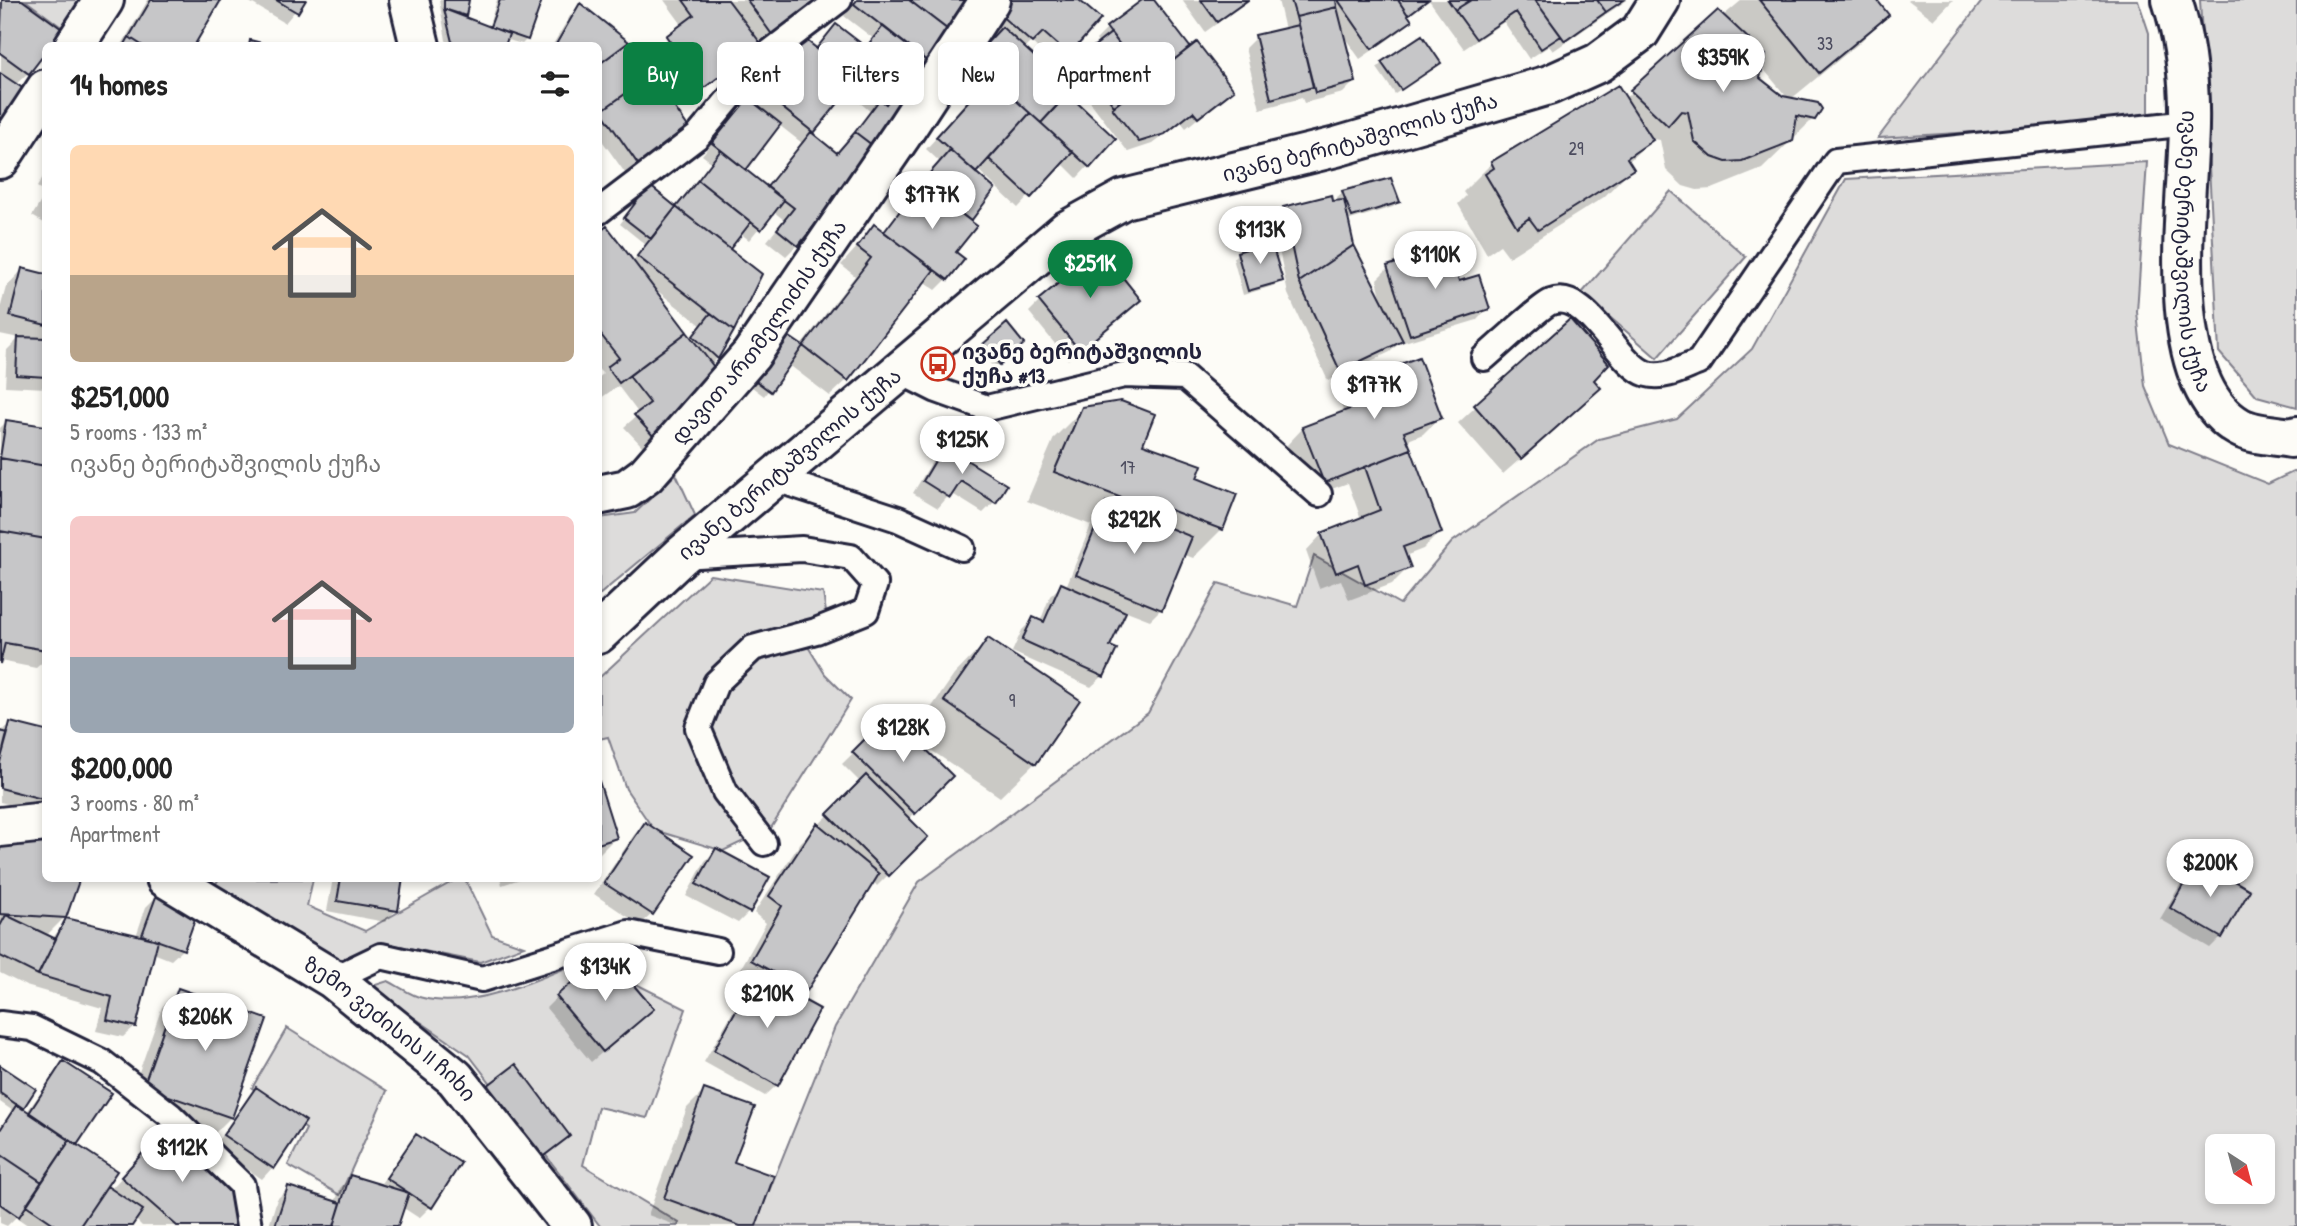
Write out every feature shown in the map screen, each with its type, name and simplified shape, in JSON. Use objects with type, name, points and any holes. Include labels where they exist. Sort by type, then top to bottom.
[{"type":"main road","points":[[77,42],[104,0]]},
{"type":"main road","points":[[409,0],[419,42]]},
{"type":"main road","name":"დავით ართმელიძის ქუჩა","points":[[602,494],[627,489],[646,475],[751,355],[990,0]]},
{"type":"main road","name":"ივანე ბერიტაშვილის ქუჩა","points":[[602,631],[681,556],[897,370],[1066,231],[1124,199],[1336,148],[1549,85],[1598,63],[1640,32],[1660,0]]},
{"type":"main road","name":"ივანე ბერიტაშვილის ქუჩა","points":[[2172,0],[2183,41],[2189,124],[2183,271],[2188,348],[2207,397],[2240,428],[2291,438],[2297,436]]},
{"type":"main road","points":[[0,159],[42,95]]},
{"type":"main road","points":[[0,827],[42,822]]},
{"type":"main road","name":"ზემო ვეძისის II ჩიხი","points":[[173,882],[333,979],[455,1078],[572,1226]]},
{"type":"lane","points":[[602,209],[698,136],[765,56],[839,0]]},
{"type":"lane","points":[[1484,358],[1551,302],[1567,301],[1581,309],[1628,359],[1646,374],[1669,374],[1699,362],[1836,161],[2189,124]]},
{"type":"lane","points":[[897,370],[937,390],[987,408],[1124,375],[1185,377],[1318,494]]},
{"type":"lane","points":[[774,478],[898,519],[962,548]]},
{"type":"lane","points":[[681,556],[802,549],[851,558],[874,584],[866,611],[816,631],[752,648],[716,683],[698,728],[725,792],[764,843]]},
{"type":"lane","points":[[333,979],[381,956],[482,979],[628,933],[718,951]]},
{"type":"lane","points":[[0,1024],[32,1028],[102,1062],[171,1116],[242,1185],[248,1226]]},
{"type":"shaded area","points":[[25,0],[84,0],[68,32]]},
{"type":"shaded area","points":[[1983,0],[2138,0],[2149,33],[2149,121],[1878,138]]},
{"type":"shaded area","points":[[2200,0],[2297,0],[2297,407],[2257,396],[2219,352]]},
{"type":"shaded area","points":[[2147,162],[2137,312],[2145,386],[2169,444],[2268,484],[2297,470],[2297,1226],[755,1226],[835,1027],[919,882],[1148,713],[1218,583],[1297,606],[1314,556],[1400,604],[1452,542],[1599,439],[1677,419],[1752,349],[1846,179]]},
{"type":"shaded area","points":[[1671,191],[1746,257],[1657,358],[1582,293]]},
{"type":"shaded area","points":[[676,474],[695,515],[602,592],[602,518],[635,513]]},
{"type":"shaded area","points":[[710,575],[823,593],[826,612],[802,637],[825,674],[851,700],[771,828],[723,851],[654,830],[626,789],[608,737],[602,738],[602,675]]},
{"type":"shaded area","points":[[217,882],[312,882],[307,906],[365,931],[452,882],[466,882],[492,935],[524,946],[480,962],[384,943],[329,964],[208,895]]},
{"type":"shaded area","points":[[596,955],[604,968],[686,1009],[647,1118],[598,1107],[583,1165],[679,1223],[678,1226],[600,1226],[469,1055],[369,987],[388,981],[423,998],[465,1000],[511,989]]},
{"type":"shaded area","points":[[287,1028],[387,1091],[340,1195],[288,1165],[306,1129],[252,1088]]},
{"type":"building","points":[[2,0],[22,0],[62,29],[53,42],[42,42],[42,57],[29,74],[0,53]]},
{"type":"building","points":[[151,0],[221,0],[196,42],[137,42],[129,37]]},
{"type":"building","points":[[276,0],[306,0],[298,13]]},
{"type":"building","points":[[444,0],[469,0],[466,16],[444,9]]},
{"type":"building","points":[[500,0],[542,0],[528,40],[490,27]]},
{"type":"building","points":[[683,0],[728,0],[760,42],[717,42],[717,78],[704,88],[703,42],[670,42],[666,36],[694,15]]},
{"type":"building","points":[[747,0],[813,0],[819,9],[776,40]]},
{"type":"building","points":[[857,0],[909,0],[956,36],[951,42],[938,42],[938,58],[932,65],[924,59],[924,42],[903,42],[854,4]]},
{"type":"building","points":[[909,0],[984,0],[956,36]]},
{"type":"building","points":[[1012,0],[1079,0],[1101,19],[1081,42],[1054,42],[1043,32],[1032,43],[999,14]]},
{"type":"building","points":[[1142,0],[1154,0],[1190,47],[1175,59],[1175,42],[1118,42],[1106,27]]},
{"type":"building","points":[[1201,0],[1248,0],[1217,22]]},
{"type":"building","points":[[1291,0],[1336,0],[1337,7],[1296,17]]},
{"type":"building","points":[[1338,0],[1398,0],[1412,21],[1372,49]]},
{"type":"building","points":[[1398,0],[1428,0],[1408,15]]},
{"type":"building","points":[[1448,0],[1471,0],[1455,10]]},
{"type":"building","points":[[1471,0],[1535,0],[1561,36],[1541,49],[1516,12],[1476,39],[1455,10]]},
{"type":"building","points":[[1535,0],[1597,0],[1606,12],[1565,41]]},
{"type":"building","points":[[1597,0],[1624,0],[1606,12]]},
{"type":"building","points":[[1759,0],[1877,0],[1889,15],[1819,73]]},
{"type":"building","points":[[580,3],[629,42],[623,42],[623,46],[602,62],[602,42],[557,42]]},
{"type":"building","points":[[1337,7],[1356,82],[1315,93],[1296,17]]},
{"type":"building","points":[[444,9],[509,34],[506,42],[452,42]]},
{"type":"building","points":[[1718,10],[1766,55],[1760,78],[1783,96],[1818,103],[1822,109],[1815,120],[1797,116],[1793,141],[1742,161],[1726,162],[1712,157],[1694,141],[1688,112],[1681,111],[1668,126],[1630,90]]},
{"type":"building","points":[[836,24],[859,42],[822,42]]},
{"type":"building","points":[[1298,25],[1313,87],[1271,99],[1255,35]]},
{"type":"building","points":[[883,26],[903,42],[870,42]]},
{"type":"building","points":[[1002,27],[1018,42],[988,42]]},
{"type":"building","points":[[1111,33],[1118,42],[1100,42]]},
{"type":"building","points":[[1422,35],[1441,63],[1401,90],[1381,62]]},
{"type":"building","points":[[801,36],[818,49],[818,105],[837,105],[814,133],[779,105],[804,105],[804,42],[796,42]]},
{"type":"building","points":[[1197,42],[1234,90],[1198,118],[1193,112],[1165,134],[1139,142],[1112,108],[1116,105],[1175,105],[1175,59]]},
{"type":"building","points":[[1019,43],[1033,55],[1033,105],[1057,105],[1041,123],[1019,103]]},
{"type":"building","points":[[623,46],[623,95],[602,110],[602,62]]},
{"type":"building","points":[[0,73],[24,89],[0,124]]},
{"type":"building","points":[[1618,85],[1653,140],[1627,158],[1634,169],[1538,230],[1529,218],[1517,227],[1485,174],[1494,168],[1491,162]]},
{"type":"building","points":[[623,95],[623,105],[673,105],[691,131],[640,167],[602,112]]},
{"type":"building","points":[[1019,103],[1030,113],[976,173],[936,137],[965,105]]},
{"type":"building","points":[[742,105],[757,105],[781,124],[746,170],[712,143]]},
{"type":"building","points":[[875,105],[910,105],[876,148],[855,132]]},
{"type":"building","points":[[1058,105],[1080,105],[1116,139],[1090,168],[1041,123]]},
{"type":"building","points":[[1030,113],[1073,152],[1031,198],[989,159]]},
{"type":"building","points":[[811,132],[837,153],[855,132],[876,148],[798,246],[777,229],[794,208],[767,187]]},
{"type":"building","points":[[721,150],[784,200],[761,230],[698,180]]},
{"type":"building","points":[[950,150],[995,189],[971,221],[921,183]]},
{"type":"building","points":[[1391,178],[1400,202],[1352,217],[1342,191]]},
{"type":"building","points":[[698,180],[751,222],[730,249],[676,207]]},
{"type":"building","points":[[921,183],[977,226],[956,252],[965,259],[948,280],[884,232]]},
{"type":"building","points":[[649,185],[676,207],[651,239],[624,218]]},
{"type":"building","points":[[1331,195],[1332,201],[1344,200],[1354,245],[1299,282],[1283,207]]},
{"type":"building","points":[[676,207],[762,274],[734,331],[637,256]]},
{"type":"building","points":[[874,224],[934,270],[848,381],[803,346],[871,258],[857,247]]},
{"type":"building","points":[[607,226],[687,332],[619,383],[607,367],[619,358],[602,336],[602,230]]},
{"type":"building","points":[[1271,241],[1283,281],[1248,291],[1237,252]]},
{"type":"building","points":[[1354,245],[1403,341],[1340,371],[1299,282]]},
{"type":"building","points":[[1448,247],[1459,281],[1479,275],[1490,309],[1410,335],[1387,266]]},
{"type":"building","points":[[1100,249],[1141,300],[1080,351],[1038,300]]},
{"type":"building","points":[[22,268],[42,273],[42,324],[10,316]]},
{"type":"building","points":[[711,313],[734,331],[718,359],[693,336]]},
{"type":"building","points":[[1570,319],[1609,364],[1594,380],[1601,388],[1521,459],[1474,405]]},
{"type":"building","points":[[1007,323],[1024,344],[1000,365],[983,344]]},
{"type":"building","points":[[687,332],[717,371],[655,438],[634,415],[650,403],[629,376]]},
{"type":"building","points":[[784,333],[803,346],[771,392],[752,378]]},
{"type":"building","points":[[18,337],[42,338],[42,377],[16,375]]},
{"type":"building","points":[[1419,357],[1442,418],[1404,432],[1411,449],[1324,483],[1302,427],[1363,404],[1355,381]]},
{"type":"building","points":[[1121,401],[1155,414],[1143,444],[1202,465],[1197,478],[1237,494],[1223,530],[1152,503],[1150,509],[1054,472],[1082,407]]},
{"type":"building","points":[[6,420],[42,425],[42,465],[0,458]]},
{"type":"building","points":[[944,446],[1007,485],[996,503],[961,481],[950,498],[923,481]]},
{"type":"building","points":[[1411,449],[1442,533],[1403,547],[1411,568],[1365,585],[1358,564],[1336,573],[1321,533],[1380,510],[1365,467]]},
{"type":"building","points":[[0,458],[42,465],[42,538],[0,531]]},
{"type":"building","points":[[1106,502],[1192,537],[1162,610],[1076,575]]},
{"type":"building","points":[[0,531],[42,538],[42,649],[5,643],[0,664]]},
{"type":"building","points":[[1061,583],[1126,612],[1110,646],[1117,649],[1104,677],[1022,640],[1033,617],[1044,622]]},
{"type":"building","points":[[988,638],[1080,700],[1036,764],[944,701]]},
{"type":"building","points":[[890,714],[953,776],[915,814],[852,752]]},
{"type":"building","points":[[10,722],[42,730],[42,799],[0,788],[0,762]]},
{"type":"building","points":[[0,731],[8,733],[0,762]]},
{"type":"building","points":[[866,775],[928,837],[889,876],[827,814]]},
{"type":"building","points":[[602,791],[617,838],[602,843]]},
{"type":"building","points":[[645,822],[694,855],[653,915],[604,883]]},
{"type":"building","points":[[817,823],[879,874],[807,991],[751,960],[782,906],[769,896]]},
{"type":"building","points":[[42,831],[42,882],[79,882],[66,918],[0,914],[0,835]]},
{"type":"building","points":[[716,848],[770,877],[750,913],[696,884]]},
{"type":"building","points":[[2198,859],[2250,890],[2222,938],[2170,908]]},
{"type":"building","points":[[340,882],[402,882],[398,911],[337,901]]},
{"type":"building","points":[[157,894],[199,908],[184,950],[142,935]]},
{"type":"building","points":[[6,915],[56,939],[38,975],[0,956],[0,926]]},
{"type":"building","points":[[66,918],[158,940],[136,1027],[107,1020],[112,997],[38,975]]},
{"type":"building","points":[[606,953],[654,1009],[603,1052],[556,996]]},
{"type":"building","points":[[756,974],[820,1009],[778,1086],[714,1050]]},
{"type":"building","points":[[178,988],[267,1019],[232,1118],[143,1087]]},
{"type":"building","points":[[63,1061],[112,1093],[77,1145],[29,1113]]},
{"type":"building","points":[[516,1064],[570,1136],[541,1158],[487,1086]]},
{"type":"building","points":[[0,1065],[36,1089],[23,1109],[0,1093]]},
{"type":"building","points":[[256,1087],[306,1121],[274,1169],[223,1135]]},
{"type":"building","points":[[704,1089],[755,1107],[734,1162],[774,1176],[756,1226],[740,1226],[664,1198]]},
{"type":"building","points":[[17,1104],[70,1140],[42,1182],[0,1154],[0,1130]]},
{"type":"building","points":[[168,1125],[229,1185],[238,1226],[177,1226],[121,1177]]},
{"type":"building","points":[[416,1134],[461,1163],[432,1208],[386,1178]]},
{"type":"building","points":[[70,1140],[117,1171],[80,1226],[57,1226],[26,1205]]},
{"type":"building","points":[[0,1154],[42,1182],[19,1217],[0,1204]]},
{"type":"building","points":[[350,1175],[409,1193],[398,1226],[334,1226]]},
{"type":"building","points":[[107,1186],[143,1210],[132,1226],[80,1226]]},
{"type":"building","points":[[288,1186],[341,1203],[334,1226],[275,1226]]},
{"type":"place","name":"ივანე ბერიტაშვილის ქუჩა #13","points":[[938,364]]}]
